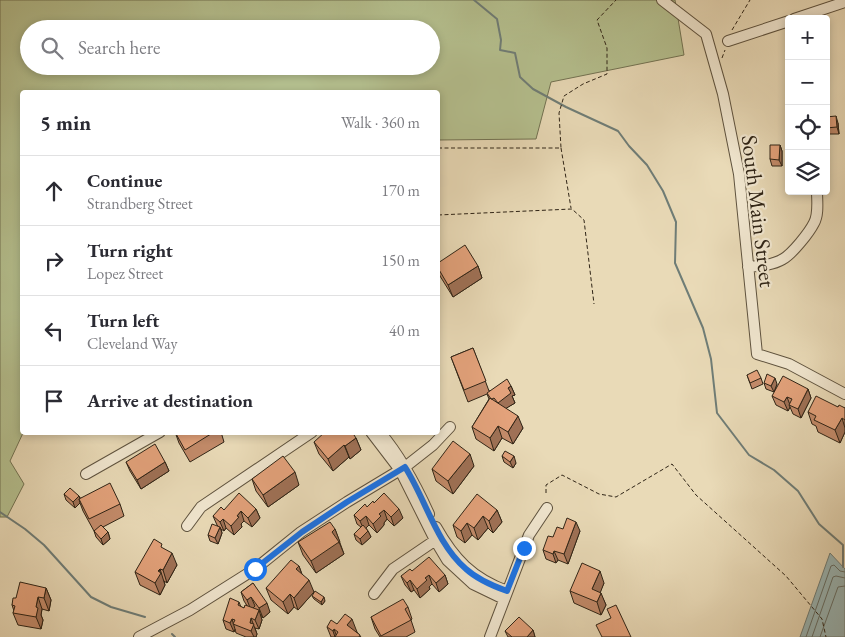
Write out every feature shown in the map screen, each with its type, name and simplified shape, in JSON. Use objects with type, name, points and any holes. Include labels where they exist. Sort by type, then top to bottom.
[{"type":"street","name":"South Main Street","points":[[662,0],[706,34],[723,94],[739,174],[757,354],[789,364],[845,394]]},
{"type":"street","points":[[806,15],[845,2]]},
{"type":"street","points":[[728,40],[785,22]]},
{"type":"street","points":[[748,267],[772,264],[783,260],[793,250],[814,222],[817,195]]},
{"type":"street","points":[[139,637],[190,610],[255,569],[302,532],[402,469],[433,445],[450,427]]},
{"type":"street","points":[[86,474],[155,435]]},
{"type":"street","points":[[187,526],[202,507],[308,435]]},
{"type":"street","points":[[374,435],[414,481],[438,538],[466,569],[505,595]]},
{"type":"street","points":[[382,435],[402,469]]},
{"type":"street","points":[[490,637],[529,535],[546,508]]},
{"type":"street","points":[[374,594],[393,569],[438,538]]},
{"type":"path","points":[[594,304],[584,220],[572,209],[561,148],[559,113],[564,96],[583,84],[606,74],[606,48],[597,20],[616,0]]},
{"type":"path","points":[[440,148],[561,148]]},
{"type":"path","points":[[440,215],[572,209]]},
{"type":"path","points":[[546,493],[546,484],[562,475],[599,494],[616,497],[672,464],[696,495],[786,576],[822,619],[826,637]]},
{"type":"green space","points":[[0,0],[675,0],[684,55],[551,82],[536,139],[440,140],[440,90],[20,90],[20,435],[22,435],[10,461],[24,484],[7,517],[0,517]]},
{"type":"water","points":[[830,553],[845,569],[845,637],[800,637]]},
{"type":"building","points":[[836,116],[837,127],[830,128],[830,117]]},
{"type":"building","points":[[770,145],[780,145],[779,160],[770,159]]},
{"type":"building","points":[[465,245],[478,266],[448,285],[440,271],[440,262]]},
{"type":"building","points":[[473,348],[486,381],[464,390],[451,357]]},
{"type":"building","points":[[757,370],[761,378],[750,383],[747,375]]},
{"type":"building","points":[[767,374],[775,378],[771,386],[764,383]]},
{"type":"building","points":[[783,376],[808,389],[798,409],[789,405],[792,399],[787,397],[784,402],[772,396]]},
{"type":"building","points":[[507,379],[511,386],[508,388],[511,393],[498,403],[494,398],[491,399],[487,393]]},
{"type":"building","points":[[816,396],[838,407],[839,405],[845,408],[845,420],[842,418],[835,430],[814,420],[816,416],[808,412]]},
{"type":"building","points":[[490,398],[518,416],[508,432],[498,426],[490,438],[472,427]]},
{"type":"building","points":[[177,435],[209,435],[185,450]]},
{"type":"building","points":[[322,435],[354,435],[356,438],[344,445],[328,459],[314,442]]},
{"type":"building","points":[[453,441],[470,454],[448,481],[432,469]]},
{"type":"building","points":[[155,444],[165,462],[137,480],[126,462]]},
{"type":"building","points":[[505,451],[514,456],[510,462],[502,456]]},
{"type":"building","points":[[283,456],[295,472],[263,495],[252,479]]},
{"type":"building","points":[[110,483],[120,504],[89,519],[79,499]]},
{"type":"building","points":[[70,488],[79,496],[73,502],[64,494]]},
{"type":"building","points":[[239,493],[256,509],[248,518],[241,511],[237,516],[239,517],[231,526],[223,519],[220,522],[213,516],[221,507],[224,510]]},
{"type":"building","points":[[384,493],[399,509],[391,517],[384,510],[373,524],[366,516],[360,521],[354,515],[365,504],[367,507],[373,501],[374,503]]},
{"type":"building","points":[[477,494],[497,510],[489,521],[483,516],[474,528],[467,523],[461,531],[453,525]]},
{"type":"building","points":[[567,518],[576,522],[564,554],[554,551],[553,554],[543,550],[548,536],[553,537],[557,527],[563,529]]},
{"type":"building","points":[[330,522],[335,529],[332,532],[339,542],[311,561],[298,542]]},
{"type":"building","points":[[212,524],[220,527],[215,538],[208,535]]},
{"type":"building","points":[[101,525],[108,532],[101,539],[94,531]]},
{"type":"building","points":[[363,525],[368,531],[360,539],[354,534]]},
{"type":"building","points":[[154,539],[162,544],[161,547],[172,553],[163,570],[160,569],[158,571],[161,573],[155,583],[135,572]]},
{"type":"building","points":[[429,557],[445,575],[436,583],[429,575],[425,578],[427,580],[417,589],[410,580],[407,583],[401,576],[410,569],[412,571]]},
{"type":"building","points":[[291,560],[299,566],[296,569],[309,580],[294,598],[290,594],[283,602],[266,588]]},
{"type":"building","points":[[582,563],[600,571],[592,589],[601,593],[597,602],[570,591]]},
{"type":"building","points":[[20,582],[46,588],[44,598],[38,597],[36,617],[13,613],[15,606],[12,605],[13,598],[16,598]]},
{"type":"building","points":[[253,583],[267,603],[259,608],[251,597],[247,600],[241,592]]},
{"type":"building","points":[[315,591],[324,597],[321,602],[312,596]]},
{"type":"building","points":[[230,598],[239,602],[238,605],[244,608],[245,605],[259,610],[255,620],[251,618],[250,623],[254,624],[251,631],[233,624],[235,620],[232,619],[230,623],[223,620]]},
{"type":"building","points":[[403,599],[408,607],[405,609],[411,620],[381,636],[371,617]]},
{"type":"building","points":[[616,605],[631,637],[602,637],[596,625],[611,618],[607,609]]},
{"type":"building","points":[[345,614],[352,619],[347,625],[360,635],[359,637],[335,637],[338,632],[327,627],[331,620],[337,624]]},
{"type":"building","points":[[519,617],[533,630],[527,637],[512,637],[505,631]]},
{"type":"waterway","points":[[474,0],[497,19],[501,40],[500,50],[515,53],[520,77],[533,89],[566,107],[618,131],[647,165],[663,191],[676,222],[675,263],[703,328],[711,359],[717,413],[749,455],[774,470],[798,491],[819,524],[843,545],[843,567]]},
{"type":"waterway","points":[[0,512],[44,545],[91,597],[111,607],[145,617]]},
{"type":"waterway","points":[[172,634],[175,637]]},
{"type":"route","points":[[255,569],[302,532],[405,467],[414,481],[441,536],[456,558],[466,569],[479,578],[507,591],[524,548]]}]
